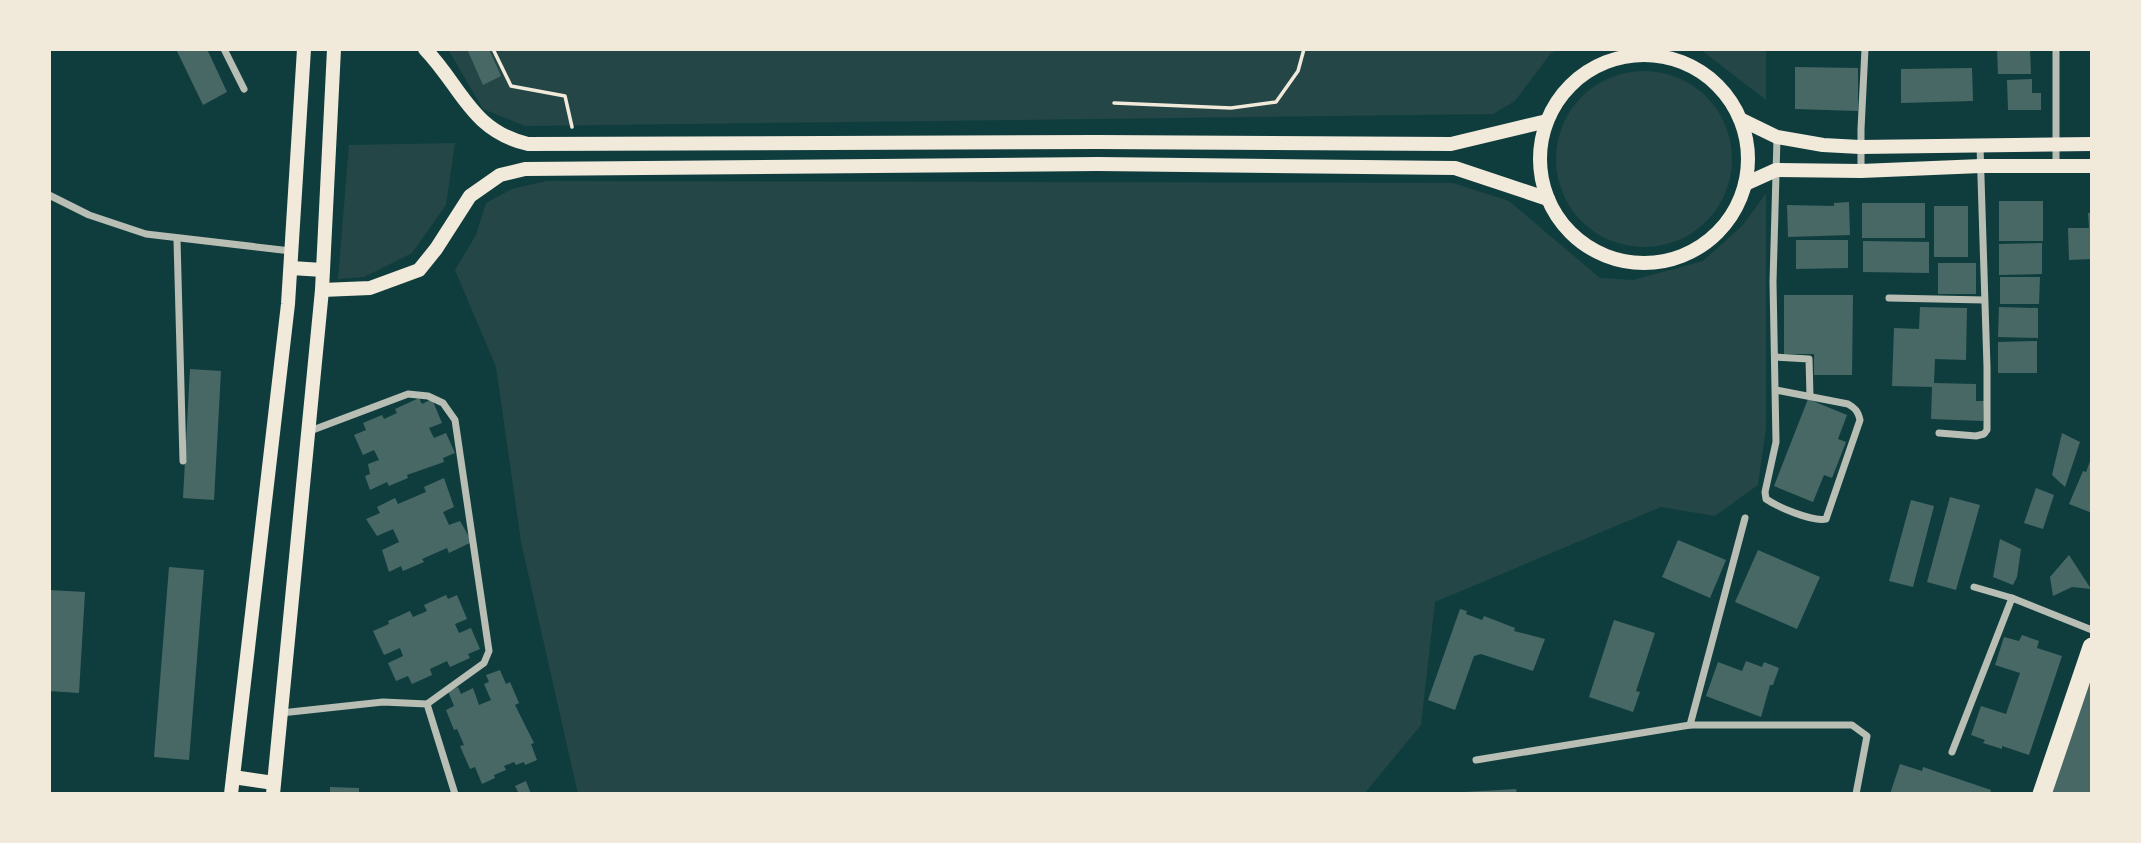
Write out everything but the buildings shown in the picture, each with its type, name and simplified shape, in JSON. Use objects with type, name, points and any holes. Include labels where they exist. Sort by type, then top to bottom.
[{"type":"highway","points":[[2042,794],[2092,647]]},
{"type":"main road","points":[[230,794],[291,268],[304,49]]},
{"type":"main road","points":[[233,777],[273,788],[322,290],[334,49]]},
{"type":"main road","points":[[425,49],[436,60],[478,119],[512,140],[528,144],[1451,144],[1546,121]]},
{"type":"main road","points":[[1625,55],[1660,55],[1694,66],[1721,89],[1740,119],[1748,151],[1745,184],[1732,214],[1711,239],[1683,256],[1652,263],[1619,261],[1590,248],[1564,227],[1548,199],[1540,160],[1546,121],[1564,90],[1592,68],[1625,55]]},
{"type":"main road","points":[[1740,119],[1777,137],[1823,145],[1860,147],[2092,144]]},
{"type":"main road","points":[[1028,142],[1028,164]]},
{"type":"main road","points":[[1097,142],[1098,164]]},
{"type":"main road","points":[[958,143],[958,165]]},
{"type":"main road","points":[[574,144],[574,169]]},
{"type":"main road","points":[[322,290],[370,288],[419,270],[436,249],[470,195],[500,175],[525,169],[1028,164],[1455,168],[1548,199]]},
{"type":"main road","points":[[1745,184],[1776,170],[2092,166]]},
{"type":"main road","points":[[291,268],[323,270]]},
{"type":"street","points":[[224,49],[244,89]]},
{"type":"street","points":[[1861,171],[1865,49]]},
{"type":"street","points":[[2056,49],[2056,166]]},
{"type":"street","points":[[1776,390],[1848,404],[1856,409],[1860,420],[1826,519],[1820,520],[1773,504],[1766,499],[1765,492],[1776,442],[1773,282],[1777,137]]},
{"type":"street","points":[[1939,433],[1976,436],[1987,430],[1980,146]]},
{"type":"street","points":[[49,195],[89,215],[146,234],[177,240],[292,251]]},
{"type":"street","points":[[177,240],[183,461]]},
{"type":"street","points":[[1889,298],[1984,300]]},
{"type":"street","points":[[1775,358],[1809,359],[1810,396]]},
{"type":"street","points":[[281,713],[383,702],[428,704],[484,663],[489,651],[455,421],[443,403],[428,396],[408,394],[309,431]]},
{"type":"street","points":[[1690,725],[1745,518]]},
{"type":"street","points":[[1975,587],[2012,598],[2092,630]]},
{"type":"street","points":[[1952,752],[2012,598]]},
{"type":"street","points":[[428,704],[455,794]]},
{"type":"street","points":[[1476,760],[1690,725],[1852,725],[1867,736],[1856,794]]},
{"type":"path","points":[[493,49],[511,86],[565,96],[572,121],[574,144]]},
{"type":"path","points":[[1114,103],[1231,108],[1276,102],[1298,71],[1304,49]]},
{"type":"shaded area","points":[[448,49],[1560,49],[1551,53],[1515,101],[1493,114],[525,126],[483,109]]},
{"type":"shaded area","points":[[1700,49],[1766,49],[1766,100]]},
{"type":"shaded area","points":[[1644,71],[1678,78],[1706,97],[1725,125],[1732,159],[1725,193],[1706,221],[1678,240],[1644,247],[1610,240],[1582,221],[1563,193],[1556,159],[1563,125],[1582,97],[1610,78]]},
{"type":"shaded area","points":[[455,143],[446,205],[412,253],[364,277],[338,279],[349,145]]},
{"type":"shaded area","points":[[546,181],[1453,183],[1509,201],[1600,278],[1633,280],[1703,261],[1743,225],[1766,193],[1766,428],[1758,485],[1715,516],[1661,507],[1435,602],[1421,725],[1364,794],[578,794],[521,542],[496,367],[455,270],[476,235],[486,203],[512,189]]}]
